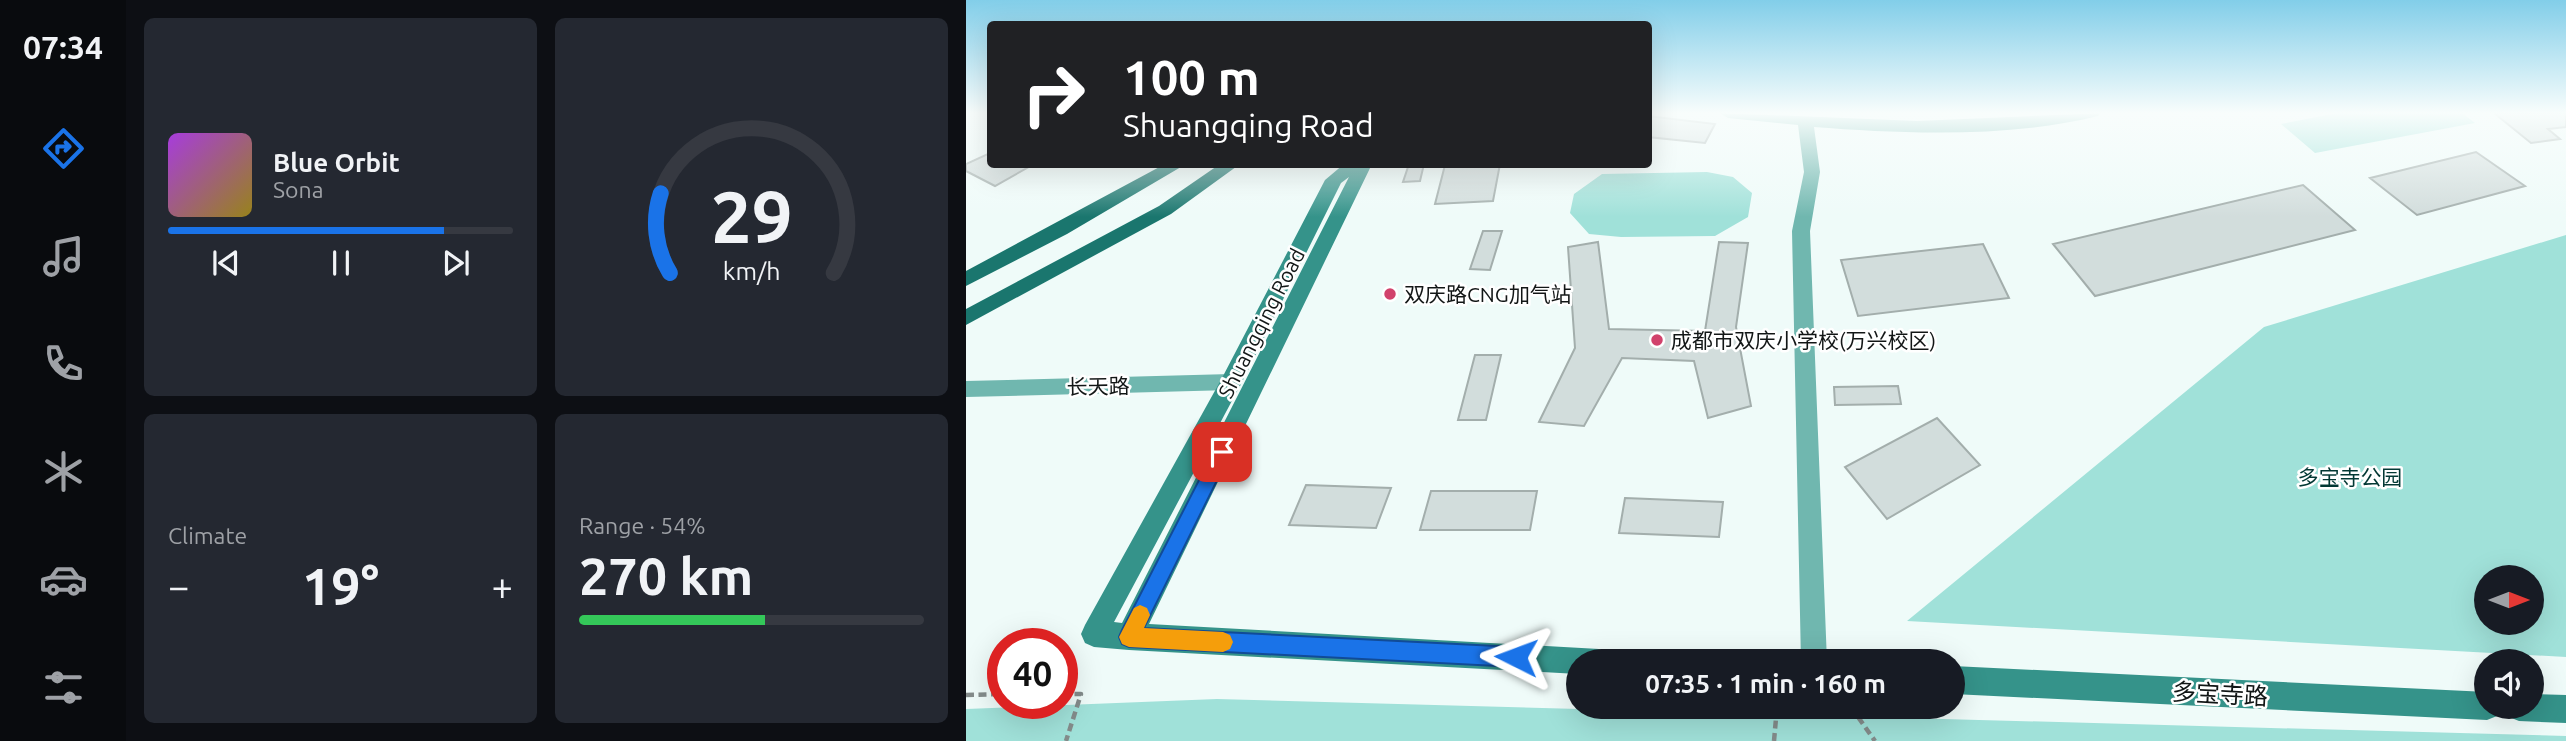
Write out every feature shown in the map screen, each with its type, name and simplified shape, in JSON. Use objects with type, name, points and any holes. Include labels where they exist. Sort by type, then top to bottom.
[{"type":"main road","points":[[966,279],[1061,230],[1171,168]]},
{"type":"main road","points":[[966,318],[1165,210],[1226,168]]},
{"type":"street","points":[[1810,148],[1812,172],[1801,232],[1814,649]]},
{"type":"street","name":"Shuangqing Road","points":[[1350,168],[1334,180],[1231,382],[1094,634],[1129,637],[1362,168]]},
{"type":"street","name":"长天路","points":[[966,389],[1231,382]]},
{"type":"street","points":[[1129,637],[1566,660]]},
{"type":"street","name":"多宝寺路","points":[[1965,681],[2474,705]]},
{"type":"street","points":[[2544,708],[2566,709]]},
{"type":"path","points":[[966,695],[987,694]]},
{"type":"path","points":[[1066,741],[1073,719]]},
{"type":"path","points":[[1774,741],[1776,719]]},
{"type":"path","points":[[1859,719],[1875,741]]},
{"type":"green space","points":[[2309,148],[2344,148],[2315,153]]},
{"type":"green space","points":[[1707,172],[1733,177],[1752,193],[1748,217],[1715,236],[1621,237],[1589,234],[1570,213],[1574,194],[1602,174]]},
{"type":"green space","name":"多宝寺公园","points":[[2566,235],[2566,657],[2544,656],[2544,649],[2474,649],[2474,652],[1907,621],[2264,327]]},
{"type":"green space","points":[[1217,699],[1566,709],[1566,719],[1946,719],[2566,736],[2566,741],[966,741],[966,709],[987,708],[987,719],[1078,719],[1078,705]]},
{"type":"building","points":[[2476,152],[2525,186],[2417,215],[2370,178]]},
{"type":"building","points":[[987,154],[987,168],[1027,168],[995,186],[966,171],[966,164]]},
{"type":"building","points":[[1408,168],[1423,168],[1420,181],[1403,182]]},
{"type":"building","points":[[1444,168],[1499,168],[1493,201],[1435,204]]},
{"type":"building","points":[[2303,185],[2355,230],[2095,296],[2053,244]]},
{"type":"building","points":[[1483,231],[1502,231],[1490,270],[1470,269]]},
{"type":"building","name":"成都市双庆小学校(万兴校区)","points":[[1598,242],[1609,329],[1705,331],[1719,242],[1748,243],[1736,327],[1751,406],[1708,418],[1694,361],[1622,358],[1584,426],[1539,422],[1575,348],[1568,247]]},
{"type":"building","points":[[1983,244],[2009,298],[1858,316],[1841,260]]},
{"type":"building","points":[[1475,355],[1501,355],[1486,420],[1458,420]]},
{"type":"building","points":[[1898,386],[1901,404],[1835,405],[1834,387]]},
{"type":"building","points":[[1937,418],[1980,465],[1887,519],[1845,467]]},
{"type":"building","points":[[1306,485],[1391,488],[1376,528],[1289,525]]},
{"type":"building","points":[[1431,491],[1537,491],[1530,530],[1420,530]]},
{"type":"building","points":[[1625,498],[1723,502],[1719,537],[1619,533]]},
{"type":"slow traffic","points":[[1140,615],[1129,637],[1223,642]]},
{"type":"place","name":"双庆路CNG加气站","points":[[1390,294]]},
{"type":"place","name":"成都市双庆小学校(万兴校区)","points":[[1657,340]]},
{"type":"route","points":[[1222,452],[1129,637],[1516,657]]}]
